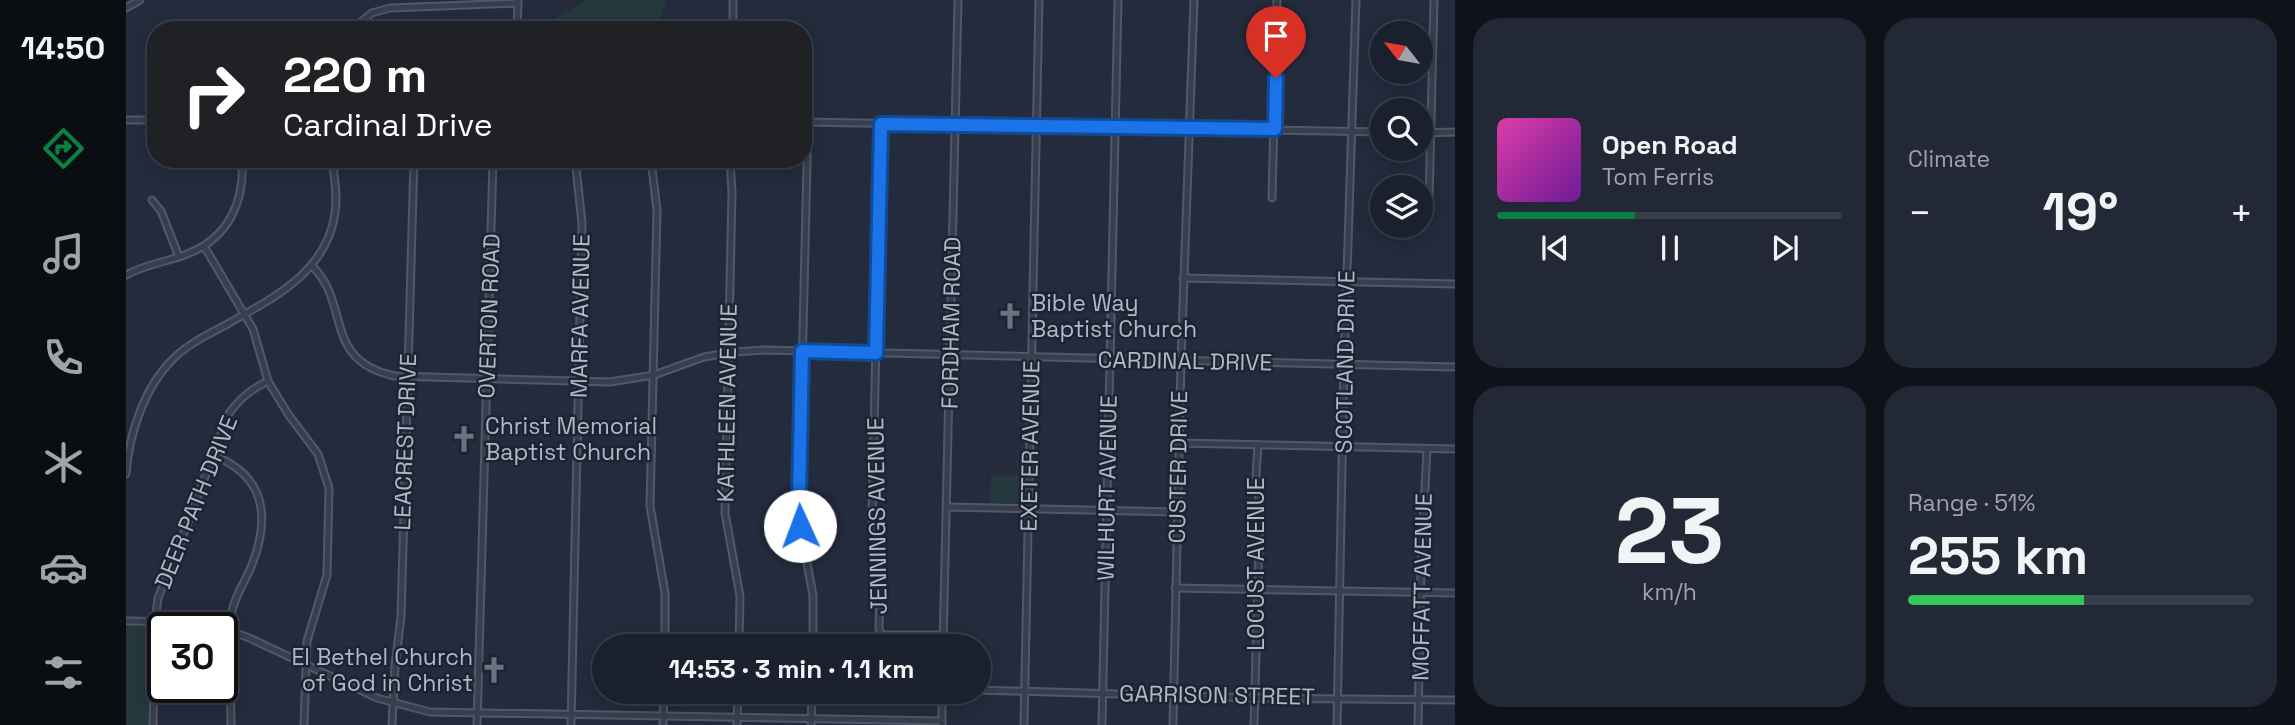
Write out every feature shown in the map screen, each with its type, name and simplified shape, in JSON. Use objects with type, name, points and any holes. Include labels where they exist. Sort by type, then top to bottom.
[{"type":"street","points":[[126,8],[140,0]]},
{"type":"street","points":[[733,0],[733,21]]},
{"type":"street","name":"FORDHAM ROAD","points":[[943,634],[958,0]]},
{"type":"street","name":"EXETER AVENUE","points":[[1024,725],[1039,0]]},
{"type":"street","name":"WILHURT AVENUE","points":[[1102,725],[1118,0]]},
{"type":"street","name":"CUSTER DRIVE","points":[[1173,725],[1181,361],[1194,0]]},
{"type":"street","points":[[1272,198],[1277,0]]},
{"type":"street","name":"SCOTLAND DRIVE","points":[[1337,725],[1344,365],[1356,0]]},
{"type":"street","points":[[1432,98],[1434,0]]},
{"type":"street","points":[[362,21],[372,13],[390,8],[518,1],[517,21]]},
{"type":"street","points":[[126,120],[147,120]]},
{"type":"street","points":[[812,122],[1370,132]]},
{"type":"street","name":"JENNINGS AVENUE","points":[[881,124],[872,517],[880,591],[879,629],[882,634]]},
{"type":"street","points":[[1433,133],[1455,132]]},
{"type":"street","points":[[126,275],[204,246],[226,224],[240,201],[242,168]]},
{"type":"street","points":[[126,474],[132,438],[148,396],[163,370],[187,348],[294,283],[312,266],[333,223],[336,197],[333,168]]},
{"type":"street","name":"LEACREST DRIVE","points":[[392,725],[401,617],[414,168]]},
{"type":"street","name":"OVERTON ROAD","points":[[477,725],[493,168]]},
{"type":"street","name":"MARFA AVENUE","points":[[571,725],[582,223],[576,168]]},
{"type":"street","points":[[652,168],[657,211],[650,506],[665,593],[665,634]]},
{"type":"street","name":"KATHLEEN AVENUE","points":[[731,168],[725,513],[740,596],[739,634]]},
{"type":"street","points":[[804,168],[799,513],[813,595],[813,634]]},
{"type":"street","points":[[152,200],[161,211],[179,257]]},
{"type":"street","points":[[204,246],[256,338],[268,381],[318,454],[329,488],[327,575],[307,641],[304,725]]},
{"type":"street","name":"CARDINAL DRIVE","points":[[312,266],[325,281],[338,325],[350,351],[380,373],[407,376],[617,382],[654,374],[692,360],[765,350],[1455,367]]},
{"type":"street","points":[[1184,278],[1455,284]]},
{"type":"street","name":"DEER PATH DRIVE","points":[[156,612],[158,597],[228,415],[251,389],[268,381]]},
{"type":"street","points":[[1179,443],[1455,449]]},
{"type":"street","name":"LOCUST AVENUE","points":[[1254,725],[1259,589],[1260,507],[1256,474],[1258,445]]},
{"type":"street","name":"MOFFATT AVENUE","points":[[1418,725],[1427,449]]},
{"type":"street","points":[[213,455],[238,467],[247,475],[260,505],[261,521],[256,553],[236,598],[234,612]]},
{"type":"street","points":[[947,507],[1177,512]]},
{"type":"street","points":[[1175,588],[1455,593]]},
{"type":"street","points":[[126,621],[147,622]]},
{"type":"street","points":[[238,635],[377,698],[430,712],[737,722],[942,723],[943,704]]},
{"type":"street","name":"GARRISON STREET","points":[[991,690],[1255,698],[1455,699]]},
{"type":"street","name":"DEER PATH DRIVE","points":[[153,703],[153,725]]},
{"type":"street","points":[[230,703],[230,725]]},
{"type":"street","points":[[663,725],[664,704]]},
{"type":"street","points":[[737,722],[738,704]]},
{"type":"street","points":[[811,722],[812,704]]},
{"type":"shaded area","points":[[587,0],[666,0],[661,21],[554,19]]},
{"type":"shaded area","points":[[991,475],[1024,476],[1024,499],[1021,503],[990,503]]},
{"type":"shaded area","points":[[126,626],[147,626],[148,725],[126,725]]},
{"type":"place","name":"Bible Way Baptist Church","points":[[1010,316]]},
{"type":"place","name":"Christ Memorial Baptist Church","points":[[464,439]]},
{"type":"place","name":"El Bethel Church of God in Christ","points":[[494,670]]},
{"type":"route","points":[[800,526],[802,351],[876,353],[881,124],[1275,129],[1276,78]]}]
